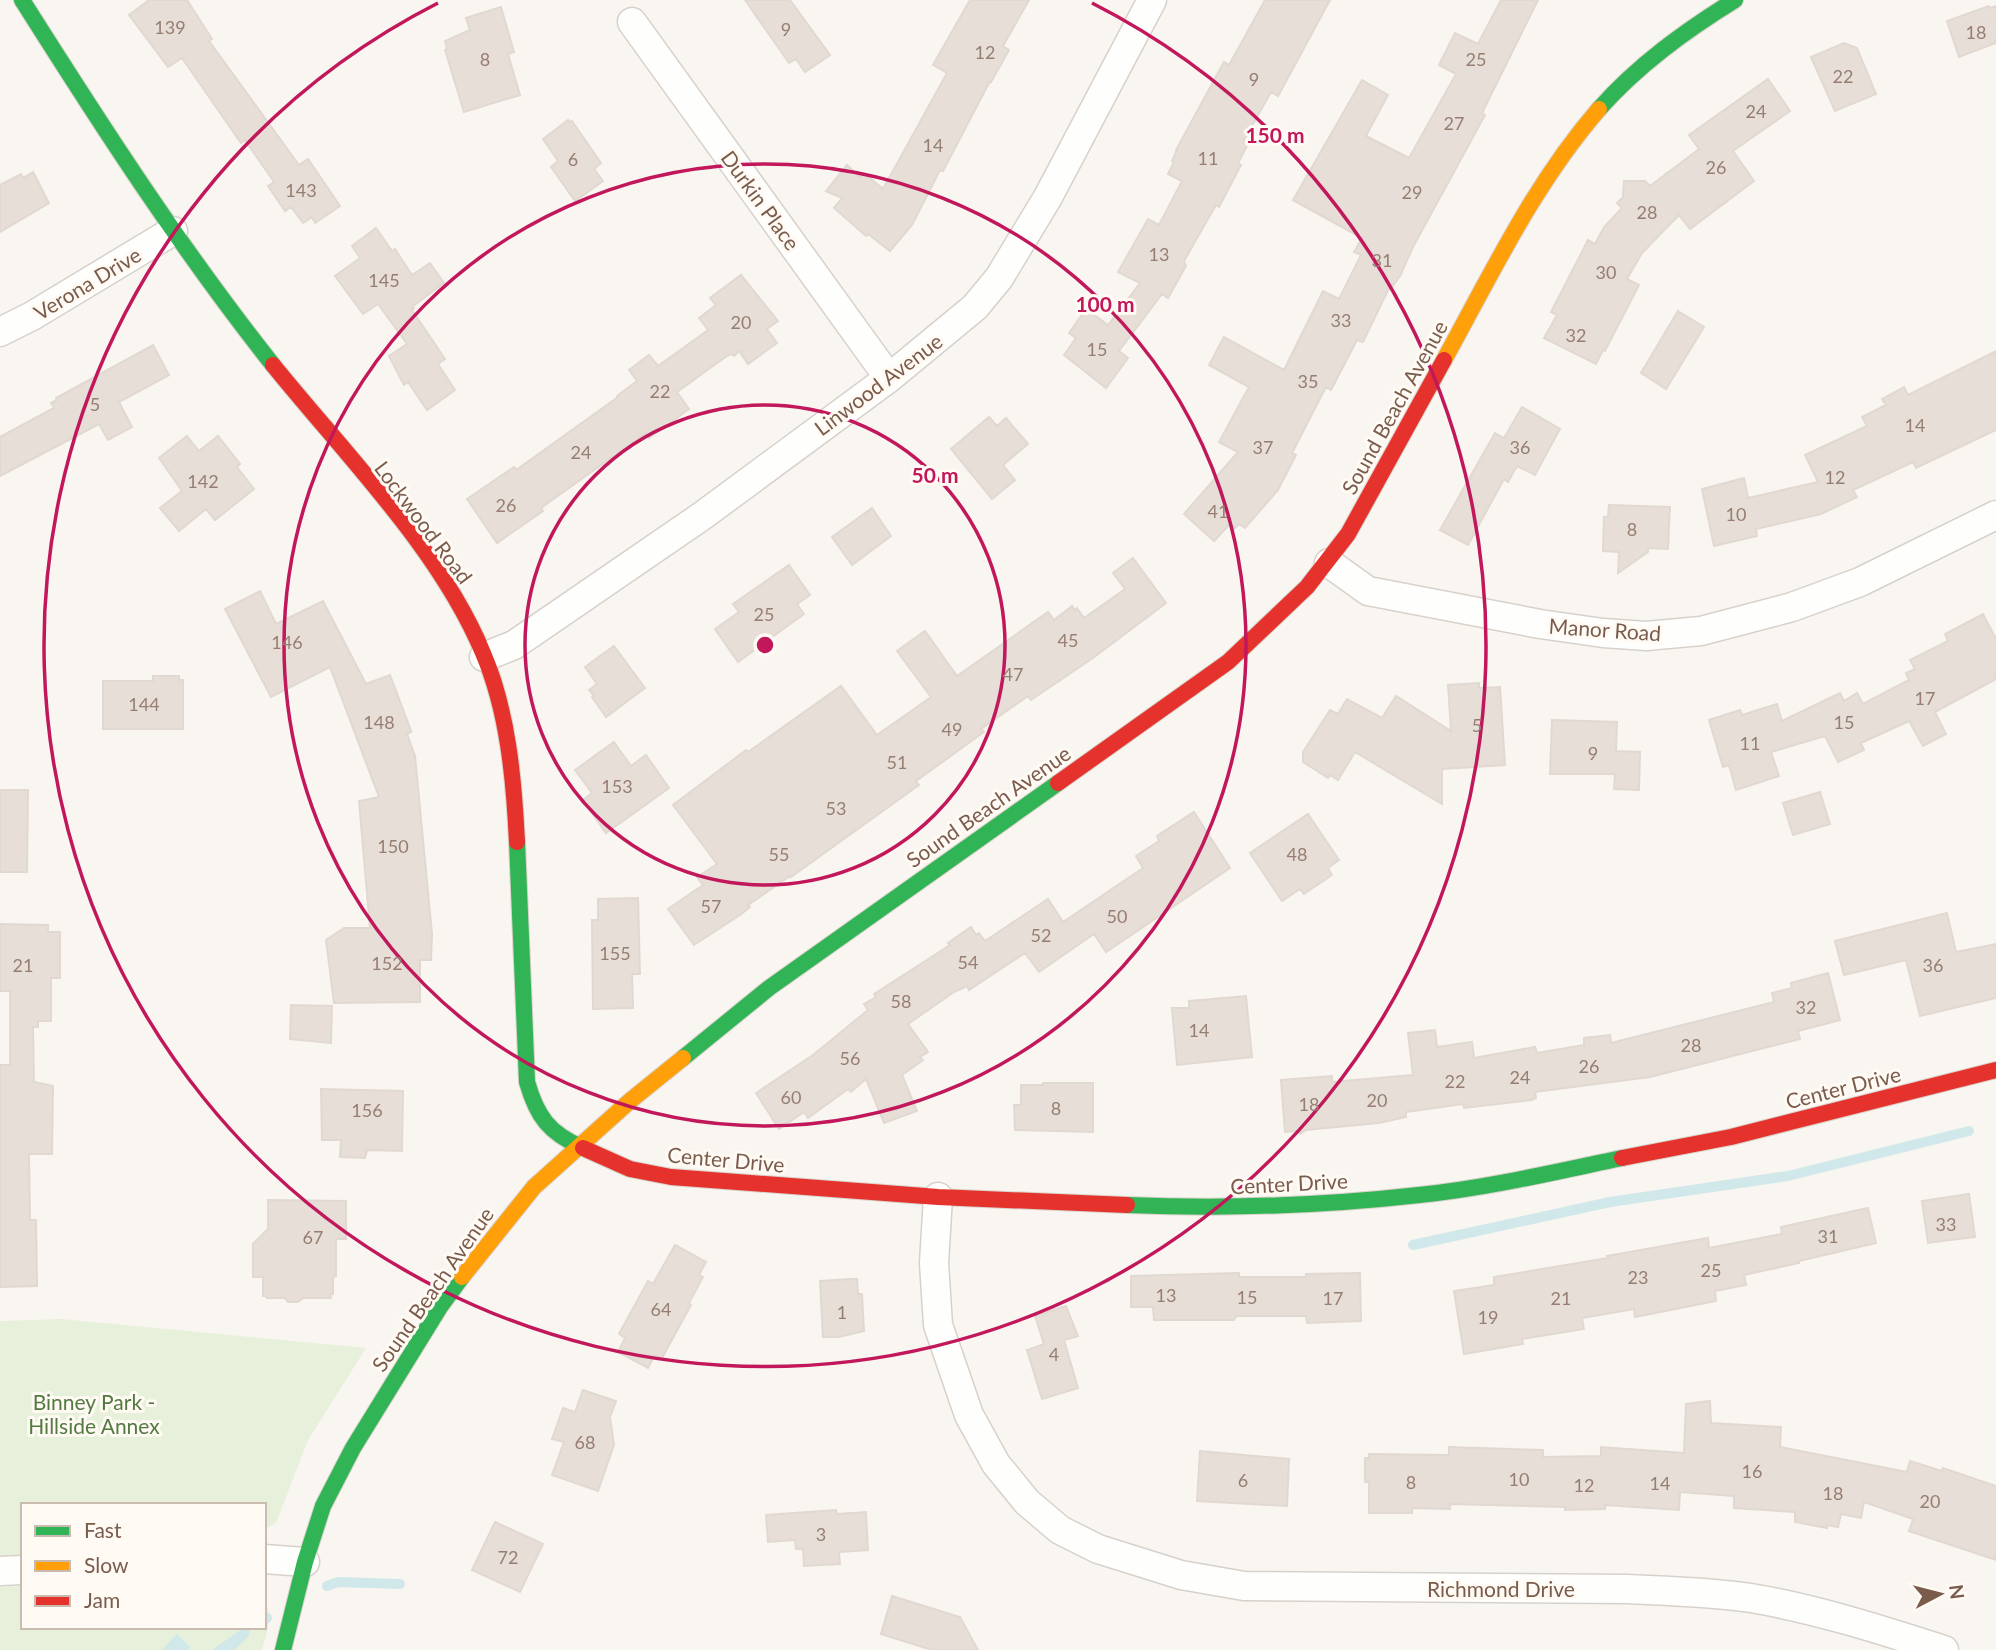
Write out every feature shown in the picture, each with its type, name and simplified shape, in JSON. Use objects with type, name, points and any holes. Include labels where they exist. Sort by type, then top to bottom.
[{"type":"street","name":"Lockwood Road","points":[[22,0],[173,231],[272,364],[436,568],[467,619],[484,657],[503,725],[515,810],[527,1082],[533,1102],[549,1128],[578,1146]]},
{"type":"street","name":"Linwood Avenue","points":[[484,657],[514,645],[659,545],[890,378],[975,307],[999,278],[1048,197],[1152,0]]},
{"type":"street","name":"Sound Beach Avenue","points":[[283,1650],[304,1562],[323,1506],[337,1478],[378,1405],[440,1307],[518,1206],[578,1146],[769,988],[1228,662],[1294,603],[1329,563],[1393,454],[1538,189],[1569,144],[1611,94],[1638,68],[1691,27],[1735,0]]},
{"type":"street","name":"Durkin Place","points":[[632,22],[890,378]]},
{"type":"street","name":"Verona Drive","points":[[0,332],[32,316],[173,231]]},
{"type":"street","name":"Manor Road","points":[[1329,563],[1368,591],[1540,624],[1646,636],[1701,631],[1792,607],[1860,582],[1996,514]]},
{"type":"street","name":"Center Drive","points":[[578,1146],[630,1169],[671,1177],[938,1197],[1208,1208],[1297,1206],[1420,1195],[1482,1186],[1731,1137],[1996,1070]]},
{"type":"street","name":"Richmond Drive","points":[[938,1197],[934,1264],[938,1325],[969,1415],[996,1464],[1027,1502],[1060,1530],[1098,1549],[1181,1576],[1244,1586],[1628,1589],[1685,1591],[1751,1598],[1813,1612],[1944,1650]]},
{"type":"street","points":[[266,1559],[304,1562]]},
{"type":"street","points":[[0,1571],[21,1570]]},
{"type":"green space","name":"Binney Park - Hillside Annex","points":[[61,1319],[366,1348],[308,1440],[276,1523],[266,1528],[266,1503],[21,1503],[21,1558],[0,1559],[0,1321]]},
{"type":"green space","points":[[21,1586],[21,1629],[266,1629],[266,1602],[269,1617],[262,1650],[0,1650],[0,1587]]},
{"type":"water","points":[[242,1629],[250,1629],[249,1636],[234,1650],[212,1650]]},
{"type":"water","points":[[177,1634],[190,1647],[188,1650],[162,1650]]},
{"type":"building","points":[[149,0],[187,0],[212,39],[209,41],[299,165],[308,159],[340,206],[315,223],[312,217],[303,223],[291,207],[285,211],[268,186],[274,182],[245,140],[241,143],[182,58],[168,67],[129,15]]},
{"type":"building","points":[[745,0],[790,0],[830,55],[805,72],[796,59],[789,63]]},
{"type":"building","points":[[970,0],[1029,0],[1003,46],[1009,50],[943,171],[940,170],[912,225],[890,251],[868,234],[866,236],[834,208],[842,198],[826,191],[847,165],[860,177],[864,173],[883,189],[947,73],[933,65]]},
{"type":"building","points":[[1265,0],[1330,0],[1278,96],[1271,92],[1244,140],[1249,142],[1238,163],[1241,165],[1219,207],[1216,205],[1184,261],[1186,266],[1168,298],[1162,294],[1119,351],[1128,358],[1106,388],[1064,355],[1076,338],[1069,333],[1086,309],[1108,325],[1140,283],[1118,272],[1148,219],[1159,225],[1182,181],[1168,174],[1176,150],[1224,62],[1229,65]]},
{"type":"building","points":[[1501,0],[1538,0],[1482,113],[1485,115],[1400,276],[1392,287],[1390,286],[1363,342],[1357,340],[1331,390],[1326,387],[1292,453],[1296,455],[1278,490],[1245,528],[1239,524],[1234,529],[1229,525],[1214,541],[1184,514],[1238,452],[1219,442],[1249,387],[1209,365],[1224,337],[1284,370],[1323,291],[1339,299],[1361,255],[1354,252],[1362,238],[1293,200],[1362,80],[1388,95],[1366,136],[1409,158],[1456,74],[1439,65],[1455,33],[1478,44]]},
{"type":"building","points":[[1996,6],[1996,43],[1959,57],[1947,21]]},
{"type":"building","points":[[501,7],[514,52],[508,54],[520,95],[464,112],[445,50],[445,41],[470,30],[466,18]]},
{"type":"building","points":[[1844,43],[1857,48],[1876,94],[1835,111],[1811,57]]},
{"type":"building","points":[[1768,79],[1790,111],[1733,151],[1754,181],[1690,229],[1679,215],[1642,253],[1627,279],[1639,285],[1596,364],[1544,338],[1557,315],[1551,312],[1588,240],[1595,244],[1604,227],[1622,208],[1617,203],[1623,197],[1624,181],[1645,181],[1650,186],[1699,149],[1689,135]]},
{"type":"building","points":[[568,120],[572,121],[601,163],[594,169],[603,181],[575,201],[551,167],[558,161],[543,139]]},
{"type":"building","points":[[33,172],[49,203],[0,232],[0,185],[21,174],[23,178]]},
{"type":"building","points":[[376,228],[392,251],[395,249],[412,275],[430,263],[444,283],[413,306],[412,310],[445,359],[438,364],[455,390],[427,410],[408,382],[404,385],[389,356],[407,344],[378,304],[363,314],[335,276],[360,258],[352,246]]},
{"type":"building","points":[[741,275],[778,321],[767,329],[777,343],[748,364],[739,351],[734,356],[727,356],[677,392],[689,409],[649,438],[646,433],[497,543],[467,499],[514,467],[516,470],[618,397],[637,381],[629,370],[649,355],[658,366],[708,330],[699,318],[716,305],[710,298]]},
{"type":"building","points":[[1678,311],[1704,327],[1666,389],[1641,373]]},
{"type":"building","points":[[153,345],[169,375],[119,402],[132,427],[108,440],[99,424],[0,476],[0,437],[54,408],[51,403],[57,400],[56,398]]},
{"type":"building","points":[[1996,351],[1996,430],[1916,468],[1913,462],[1853,490],[1857,497],[1821,514],[1756,529],[1757,536],[1714,546],[1702,489],[1744,478],[1748,498],[1818,482],[1805,455],[1867,426],[1862,417],[1886,405],[1882,399],[1904,387],[1908,395]]},
{"type":"building","points":[[1522,407],[1560,429],[1535,475],[1517,466],[1508,482],[1504,479],[1468,545],[1440,530],[1495,433],[1504,438]]},
{"type":"building","points":[[989,417],[997,426],[1006,418],[1028,444],[1003,465],[1015,480],[992,499],[951,449]]},
{"type":"building","points":[[187,436],[199,451],[218,436],[240,464],[237,467],[254,489],[215,520],[206,509],[179,531],[160,508],[182,491],[159,458]]},
{"type":"building","points":[[1609,505],[1670,507],[1668,549],[1648,548],[1648,552],[1618,573],[1619,552],[1603,551],[1604,517],[1608,517]]},
{"type":"building","points":[[872,508],[891,536],[852,565],[832,537]]},
{"type":"building","points":[[1133,558],[1166,603],[1093,658],[1031,700],[1028,696],[981,729],[984,732],[916,781],[919,785],[748,905],[750,907],[740,915],[694,945],[668,909],[703,885],[697,877],[717,864],[673,805],[746,750],[748,752],[841,686],[877,735],[931,697],[897,651],[925,631],[957,676],[1048,612],[1054,620],[1072,606],[1075,610],[1077,608],[1084,618],[1125,589],[1113,573]]},
{"type":"building","points":[[789,565],[810,595],[797,604],[804,614],[738,662],[715,629],[739,612],[733,604]]},
{"type":"building","points":[[260,591],[276,624],[323,601],[366,684],[390,675],[410,728],[411,732],[407,734],[415,756],[432,934],[431,960],[420,960],[420,1002],[334,1003],[326,940],[344,928],[370,928],[359,801],[379,797],[330,667],[271,697],[225,609]]},
{"type":"building","points":[[1983,614],[1996,639],[1996,679],[1935,712],[1946,734],[1923,746],[1909,721],[1861,743],[1864,750],[1838,762],[1825,736],[1771,752],[1779,776],[1736,790],[1729,765],[1723,767],[1709,720],[1740,710],[1742,715],[1777,704],[1782,721],[1840,693],[1844,701],[1857,693],[1863,704],[1909,680],[1906,673],[1915,669],[1910,660],[1948,641],[1945,634]]},
{"type":"building","points":[[614,646],[645,688],[606,717],[589,690],[597,684],[585,667]]},
{"type":"building","points":[[153,676],[179,676],[179,680],[183,680],[183,729],[103,729],[103,681],[153,681]]},
{"type":"building","points":[[1479,683],[1479,688],[1500,687],[1505,765],[1442,769],[1442,804],[1355,752],[1338,780],[1330,775],[1328,778],[1303,762],[1303,752],[1330,710],[1338,714],[1347,699],[1382,718],[1396,696],[1451,731],[1448,685]]},
{"type":"building","points":[[1552,720],[1617,722],[1616,751],[1640,752],[1639,790],[1614,789],[1615,774],[1550,774]]},
{"type":"building","points":[[614,742],[631,766],[646,755],[669,788],[606,833],[583,800],[592,793],[575,770]]},
{"type":"building","points":[[0,790],[28,790],[27,872],[0,872]]},
{"type":"building","points":[[1820,792],[1830,824],[1793,835],[1783,803]]},
{"type":"building","points":[[1194,812],[1230,868],[1106,952],[1094,934],[1039,972],[1025,953],[969,990],[967,986],[954,992],[908,1024],[928,1052],[920,1057],[923,1060],[902,1075],[917,1111],[884,1123],[866,1079],[851,1092],[848,1089],[808,1118],[804,1112],[779,1129],[756,1093],[813,1055],[868,1010],[864,1004],[876,997],[874,994],[950,945],[948,943],[971,927],[976,935],[979,933],[985,941],[1048,899],[1063,922],[1143,868],[1136,856],[1159,841],[1157,836]]},
{"type":"building","points":[[1308,814],[1339,860],[1328,868],[1332,875],[1304,894],[1300,889],[1282,901],[1250,853]]},
{"type":"building","points":[[638,898],[640,974],[632,974],[633,1008],[593,1009],[592,920],[598,920],[598,899]]},
{"type":"building","points":[[1947,913],[1956,952],[1996,944],[1996,998],[1920,1016],[1906,960],[1844,975],[1835,941]]},
{"type":"building","points":[[0,924],[48,925],[48,932],[60,932],[60,978],[51,978],[51,1021],[38,1021],[38,1027],[33,1027],[34,1082],[53,1086],[52,1154],[29,1154],[30,1220],[36,1220],[37,1286],[0,1287],[0,1065],[10,1065],[10,991],[0,991]]},
{"type":"building","points":[[1828,973],[1840,1020],[1798,1031],[1800,1039],[1650,1077],[1535,1092],[1536,1098],[1532,1100],[1464,1108],[1463,1104],[1406,1112],[1406,1117],[1379,1123],[1306,1130],[1300,1134],[1296,1131],[1285,1132],[1281,1080],[1332,1076],[1332,1082],[1413,1075],[1408,1033],[1435,1030],[1437,1047],[1472,1042],[1474,1058],[1535,1047],[1537,1053],[1584,1045],[1584,1038],[1610,1035],[1611,1043],[1774,1002],[1772,993],[1792,988],[1791,983]]},
{"type":"building","points":[[1246,996],[1252,1057],[1177,1065],[1172,1008],[1189,1008],[1189,1001]]},
{"type":"building","points":[[291,1005],[332,1006],[331,1043],[290,1039]]},
{"type":"building","points":[[1093,1083],[1093,1132],[1015,1130],[1014,1105],[1021,1105],[1021,1085]]},
{"type":"building","points":[[321,1089],[403,1091],[402,1151],[367,1150],[365,1158],[340,1157],[341,1140],[322,1140]]},
{"type":"building","points":[[1969,1194],[1975,1237],[1928,1243],[1922,1201]]},
{"type":"building","points":[[268,1200],[346,1201],[346,1239],[336,1239],[336,1276],[333,1277],[331,1298],[303,1298],[298,1302],[288,1302],[285,1298],[263,1296],[263,1277],[253,1277],[253,1244],[268,1229]]},
{"type":"building","points":[[1868,1208],[1876,1243],[1744,1275],[1746,1285],[1715,1291],[1716,1301],[1635,1317],[1634,1309],[1582,1318],[1584,1329],[1522,1339],[1523,1344],[1464,1354],[1454,1291],[1494,1285],[1494,1277],[1708,1238],[1709,1248],[1782,1234],[1781,1227]]},
{"type":"building","points":[[675,1245],[706,1262],[699,1275],[703,1277],[662,1358],[655,1355],[648,1368],[618,1352],[625,1338],[619,1334],[648,1281],[653,1284]]},
{"type":"building","points":[[1239,1273],[1239,1277],[1306,1277],[1306,1274],[1360,1273],[1361,1321],[1307,1323],[1306,1316],[1236,1316],[1234,1320],[1154,1320],[1153,1307],[1131,1307],[1131,1276]]},
{"type":"building","points":[[857,1279],[858,1294],[862,1294],[864,1331],[839,1337],[823,1337],[820,1281]]},
{"type":"building","points":[[1066,1306],[1078,1336],[1064,1340],[1078,1388],[1042,1399],[1027,1350],[1044,1344],[1035,1316]]},
{"type":"building","points":[[583,1390],[616,1401],[610,1417],[614,1445],[598,1491],[552,1475],[564,1442],[552,1439],[563,1408],[575,1412]]},
{"type":"building","points":[[1710,1401],[1711,1423],[1781,1427],[1780,1447],[1907,1472],[1910,1461],[1942,1471],[1943,1468],[1996,1486],[1996,1560],[1909,1531],[1913,1519],[1864,1502],[1861,1518],[1841,1514],[1838,1527],[1827,1525],[1827,1528],[1795,1522],[1795,1512],[1734,1508],[1734,1496],[1680,1492],[1679,1510],[1605,1505],[1605,1509],[1565,1510],[1565,1507],[1450,1504],[1450,1509],[1412,1508],[1412,1513],[1369,1513],[1369,1482],[1365,1482],[1365,1458],[1369,1458],[1369,1454],[1449,1455],[1449,1447],[1543,1450],[1543,1457],[1601,1456],[1601,1447],[1684,1453],[1686,1404]]},
{"type":"building","points":[[1200,1451],[1289,1459],[1287,1506],[1197,1501]]},
{"type":"building","points":[[836,1510],[837,1514],[866,1512],[868,1550],[839,1552],[840,1564],[804,1566],[803,1549],[796,1549],[795,1540],[768,1542],[766,1515]]},
{"type":"building","points":[[495,1522],[543,1544],[520,1592],[472,1570]]},
{"type":"building","points":[[892,1596],[960,1617],[978,1650],[932,1650],[881,1634]]},
{"type":"waterway","points":[[1413,1245],[1610,1202],[1788,1176],[1969,1131]]},
{"type":"waterway","points":[[327,1586],[338,1582],[400,1584]]},
{"type":"traffic: fast","points":[[22,0],[174,231],[273,365]]},
{"type":"traffic: fast","points":[[1599,109],[1663,50],[1735,0]]},
{"type":"traffic: fast","points":[[683,1058],[769,988],[1058,783]]},
{"type":"traffic: fast","points":[[517,842],[527,1082],[535,1105],[546,1122],[561,1136],[583,1148]]},
{"type":"traffic: fast","points":[[1127,1205],[1273,1206],[1382,1199],[1495,1184],[1622,1158]]},
{"type":"traffic: fast","points":[[283,1650],[305,1562],[323,1506],[353,1448],[440,1307],[462,1277]]},
{"type":"traffic: slow","points":[[1444,360],[1534,198],[1599,109]]},
{"type":"traffic: slow","points":[[462,1277],[534,1187],[631,1100],[683,1058]]},
{"type":"traffic: jam","points":[[1058,783],[1228,662],[1307,587],[1348,534],[1444,360]]},
{"type":"traffic: jam","points":[[273,365],[416,539],[465,614],[492,675],[504,722],[512,770],[517,842]]},
{"type":"traffic: jam","points":[[1622,1158],[1731,1137],[1996,1070]]},
{"type":"traffic: jam","points":[[583,1148],[630,1169],[671,1177],[938,1197],[1127,1205]]}]
